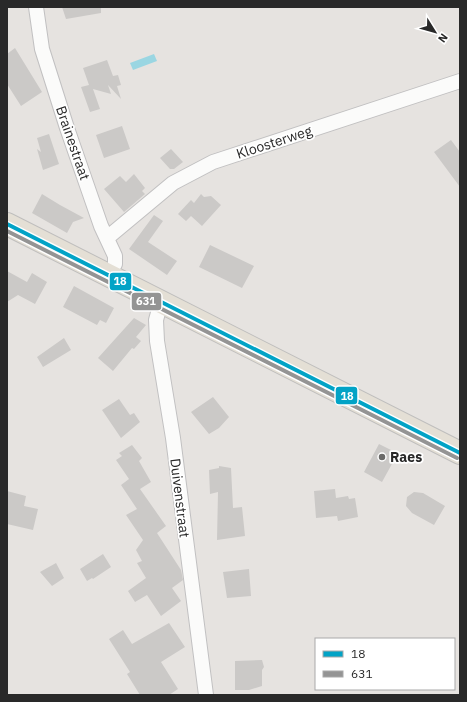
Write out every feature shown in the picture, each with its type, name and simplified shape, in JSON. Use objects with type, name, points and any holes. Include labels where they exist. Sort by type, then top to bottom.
[{"type":"main road","points":[[7,224],[460,453]]},
{"type":"street","name":"Brainestraat","points":[[36,7],[45,56],[67,128],[101,226],[115,260],[109,275]]},
{"type":"street","name":"Kloosterweg","points":[[107,238],[174,183],[213,162],[460,81]]},
{"type":"street","name":"Duivenstraat","points":[[161,302],[156,320],[157,341],[173,438],[206,695]]},
{"type":"water","points":[[154,54],[157,61],[133,70],[130,63]]},
{"type":"building","points":[[62,7],[101,7],[101,13],[66,19]]},
{"type":"building","points":[[15,48],[42,92],[21,106],[7,84],[7,54]]},
{"type":"building","points":[[107,60],[113,76],[118,75],[121,85],[117,86],[121,99],[108,85],[111,94],[93,89],[100,109],[90,112],[81,87],[89,85],[83,68]]},
{"type":"building","points":[[122,126],[130,149],[104,158],[96,135]]},
{"type":"building","points":[[49,134],[59,164],[43,170],[37,149],[41,152],[37,138]]},
{"type":"building","points":[[451,140],[460,152],[460,187],[434,152]]},
{"type":"building","points":[[171,149],[183,162],[174,169],[170,169],[160,158]]},
{"type":"building","points":[[134,174],[145,188],[142,191],[145,194],[124,212],[104,189],[120,176],[126,182]]},
{"type":"building","points":[[42,194],[84,218],[73,222],[67,233],[32,213]]},
{"type":"building","points":[[201,194],[204,197],[211,196],[221,205],[202,226],[191,216],[186,221],[178,214],[191,200],[194,203]]},
{"type":"building","points":[[154,215],[163,221],[148,242],[177,261],[167,275],[129,249]]},
{"type":"building","points":[[210,245],[254,266],[242,288],[199,267]]},
{"type":"building","points":[[7,271],[27,282],[32,273],[47,282],[35,304],[18,295],[7,302]]},
{"type":"building","points":[[74,286],[114,308],[106,323],[100,320],[97,325],[63,307]]},
{"type":"building","points":[[134,318],[146,325],[136,337],[141,341],[134,349],[132,348],[113,371],[98,358]]},
{"type":"building","points":[[64,338],[71,350],[43,367],[37,357]]},
{"type":"building","points":[[213,397],[229,417],[219,428],[209,434],[191,412]]},
{"type":"building","points":[[119,399],[130,415],[134,413],[140,422],[121,438],[102,410]]},
{"type":"building","name":"Raes","points":[[379,444],[395,452],[390,461],[393,462],[382,482],[364,472]]},
{"type":"building","points":[[132,445],[142,458],[139,461],[151,482],[140,489],[166,526],[157,533],[181,570],[183,580],[172,588],[181,601],[161,616],[147,595],[135,602],[128,591],[146,578],[137,563],[142,561],[136,550],[143,540],[126,515],[137,509],[121,485],[129,479],[116,460],[122,456],[119,453]]},
{"type":"building","points":[[219,466],[231,468],[233,508],[242,507],[245,536],[217,540],[218,492],[210,494],[209,470],[219,468]]},
{"type":"building","points":[[335,489],[336,498],[348,496],[349,499],[355,498],[358,517],[338,521],[337,516],[316,518],[314,491]]},
{"type":"building","points":[[7,491],[26,496],[24,506],[38,509],[33,530],[7,524]]},
{"type":"building","points":[[414,492],[423,493],[445,506],[434,525],[412,513],[406,506],[407,497]]},
{"type":"building","points":[[103,554],[111,567],[93,579],[92,578],[87,581],[80,569]]},
{"type":"building","points":[[56,563],[64,578],[52,586],[40,572]]},
{"type":"building","points":[[249,569],[251,596],[227,598],[223,572]]},
{"type":"building","points":[[169,623],[185,647],[161,662],[178,689],[169,695],[140,695],[127,674],[130,672],[109,639],[123,630],[132,644]]},
{"type":"building","points":[[262,660],[264,667],[262,670],[262,686],[249,690],[235,690],[235,661]]},
{"type":"transit line","name":"18","points":[[7,224],[460,453]]},
{"type":"transit line","name":"631","points":[[7,231],[457,458]]},
{"type":"place","name":"Raes","points":[[382,457]]}]
